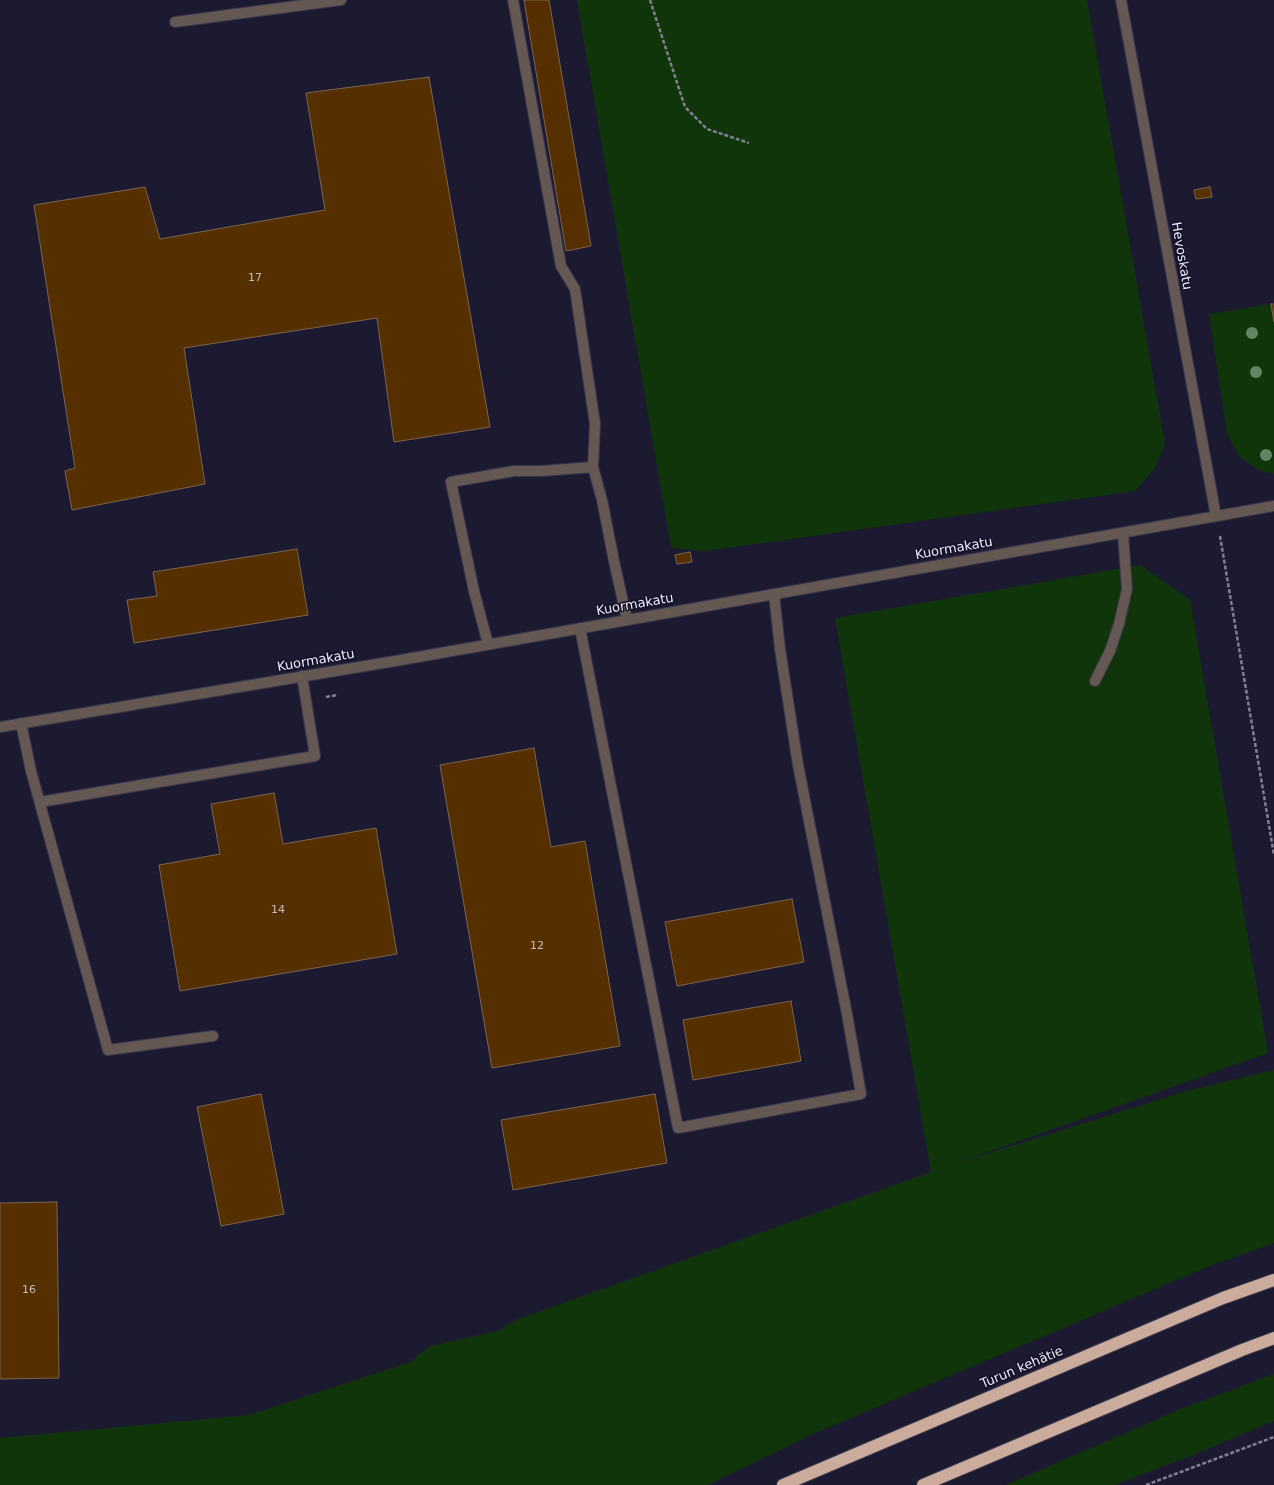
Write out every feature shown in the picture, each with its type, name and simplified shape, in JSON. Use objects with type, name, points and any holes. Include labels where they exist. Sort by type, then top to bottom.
[{"type":"highway","name":"Turun kehätie","points":[[782,1485],[1223,1298],[1274,1280]]},
{"type":"highway","points":[[923,1485],[1242,1350],[1274,1338]]},
{"type":"street","points":[[175,22],[341,0]]},
{"type":"street","points":[[513,0],[561,266],[575,289],[595,424],[593,467],[602,500],[627,620]]},
{"type":"street","name":"Hevoskatu","points":[[1121,0],[1216,516]]},
{"type":"street","points":[[488,644],[474,591],[451,482],[514,471],[541,471],[593,467]]},
{"type":"street","name":"Kuormakatu","points":[[0,727],[627,620],[1274,506]]},
{"type":"street","points":[[1095,681],[1110,651],[1119,624],[1127,589],[1123,533]]},
{"type":"street","points":[[580,628],[678,1128],[861,1094],[847,1014],[798,765],[780,650],[774,594]]},
{"type":"street","points":[[40,802],[315,756],[302,676]]},
{"type":"street","points":[[21,724],[31,771],[108,1050],[213,1036]]},
{"type":"path","points":[[650,0],[686,107],[707,129],[749,143]]},
{"type":"path","points":[[1216,516],[1274,855]]},
{"type":"path","points":[[1146,1485],[1274,1437]]},
{"type":"green space","points":[[577,0],[1087,0],[1165,444],[1155,468],[1135,491],[705,551],[671,548]]},
{"type":"green space","points":[[1271,304],[1274,322],[1274,474],[1256,469],[1238,455],[1227,433],[1209,314]]},
{"type":"green space","points":[[1140,565],[1190,600],[1268,1053],[948,1166],[1183,1092],[1274,1070],[1274,1243],[1212,1265],[815,1433],[708,1485],[0,1485],[0,1438],[249,1415],[410,1362],[430,1346],[497,1331],[518,1319],[931,1172],[835,618]]},
{"type":"green space","points":[[1274,1374],[1274,1421],[1193,1455],[1114,1485],[1006,1485],[1178,1410]]},
{"type":"building","points":[[524,0],[549,0],[591,246],[566,251]]},
{"type":"building","points":[[429,77],[490,427],[394,442],[377,318],[184,348],[205,484],[72,510],[65,471],[75,468],[34,205],[145,187],[160,239],[325,210],[306,93]]},
{"type":"building","points":[[1210,187],[1212,197],[1196,199],[1194,190]]},
{"type":"building","points":[[1271,304],[1274,304],[1274,322]]},
{"type":"building","points":[[297,549],[308,615],[134,643],[127,600],[157,596],[153,572]]},
{"type":"building","points":[[690,552],[692,562],[677,564],[675,555]]},
{"type":"building","points":[[534,748],[551,847],[585,841],[620,1046],[492,1068],[440,765]]},
{"type":"building","points":[[274,793],[283,844],[376,828],[397,954],[180,991],[159,865],[220,854],[211,804]]},
{"type":"building","points":[[792,899],[804,962],[677,986],[665,922]]},
{"type":"building","points":[[791,1001],[801,1061],[693,1080],[683,1020]]},
{"type":"building","points":[[261,1094],[284,1214],[221,1226],[197,1107]]},
{"type":"building","points":[[655,1094],[667,1163],[513,1190],[501,1120]]},
{"type":"building","points":[[57,1202],[59,1378],[0,1379],[0,1203]]}]
